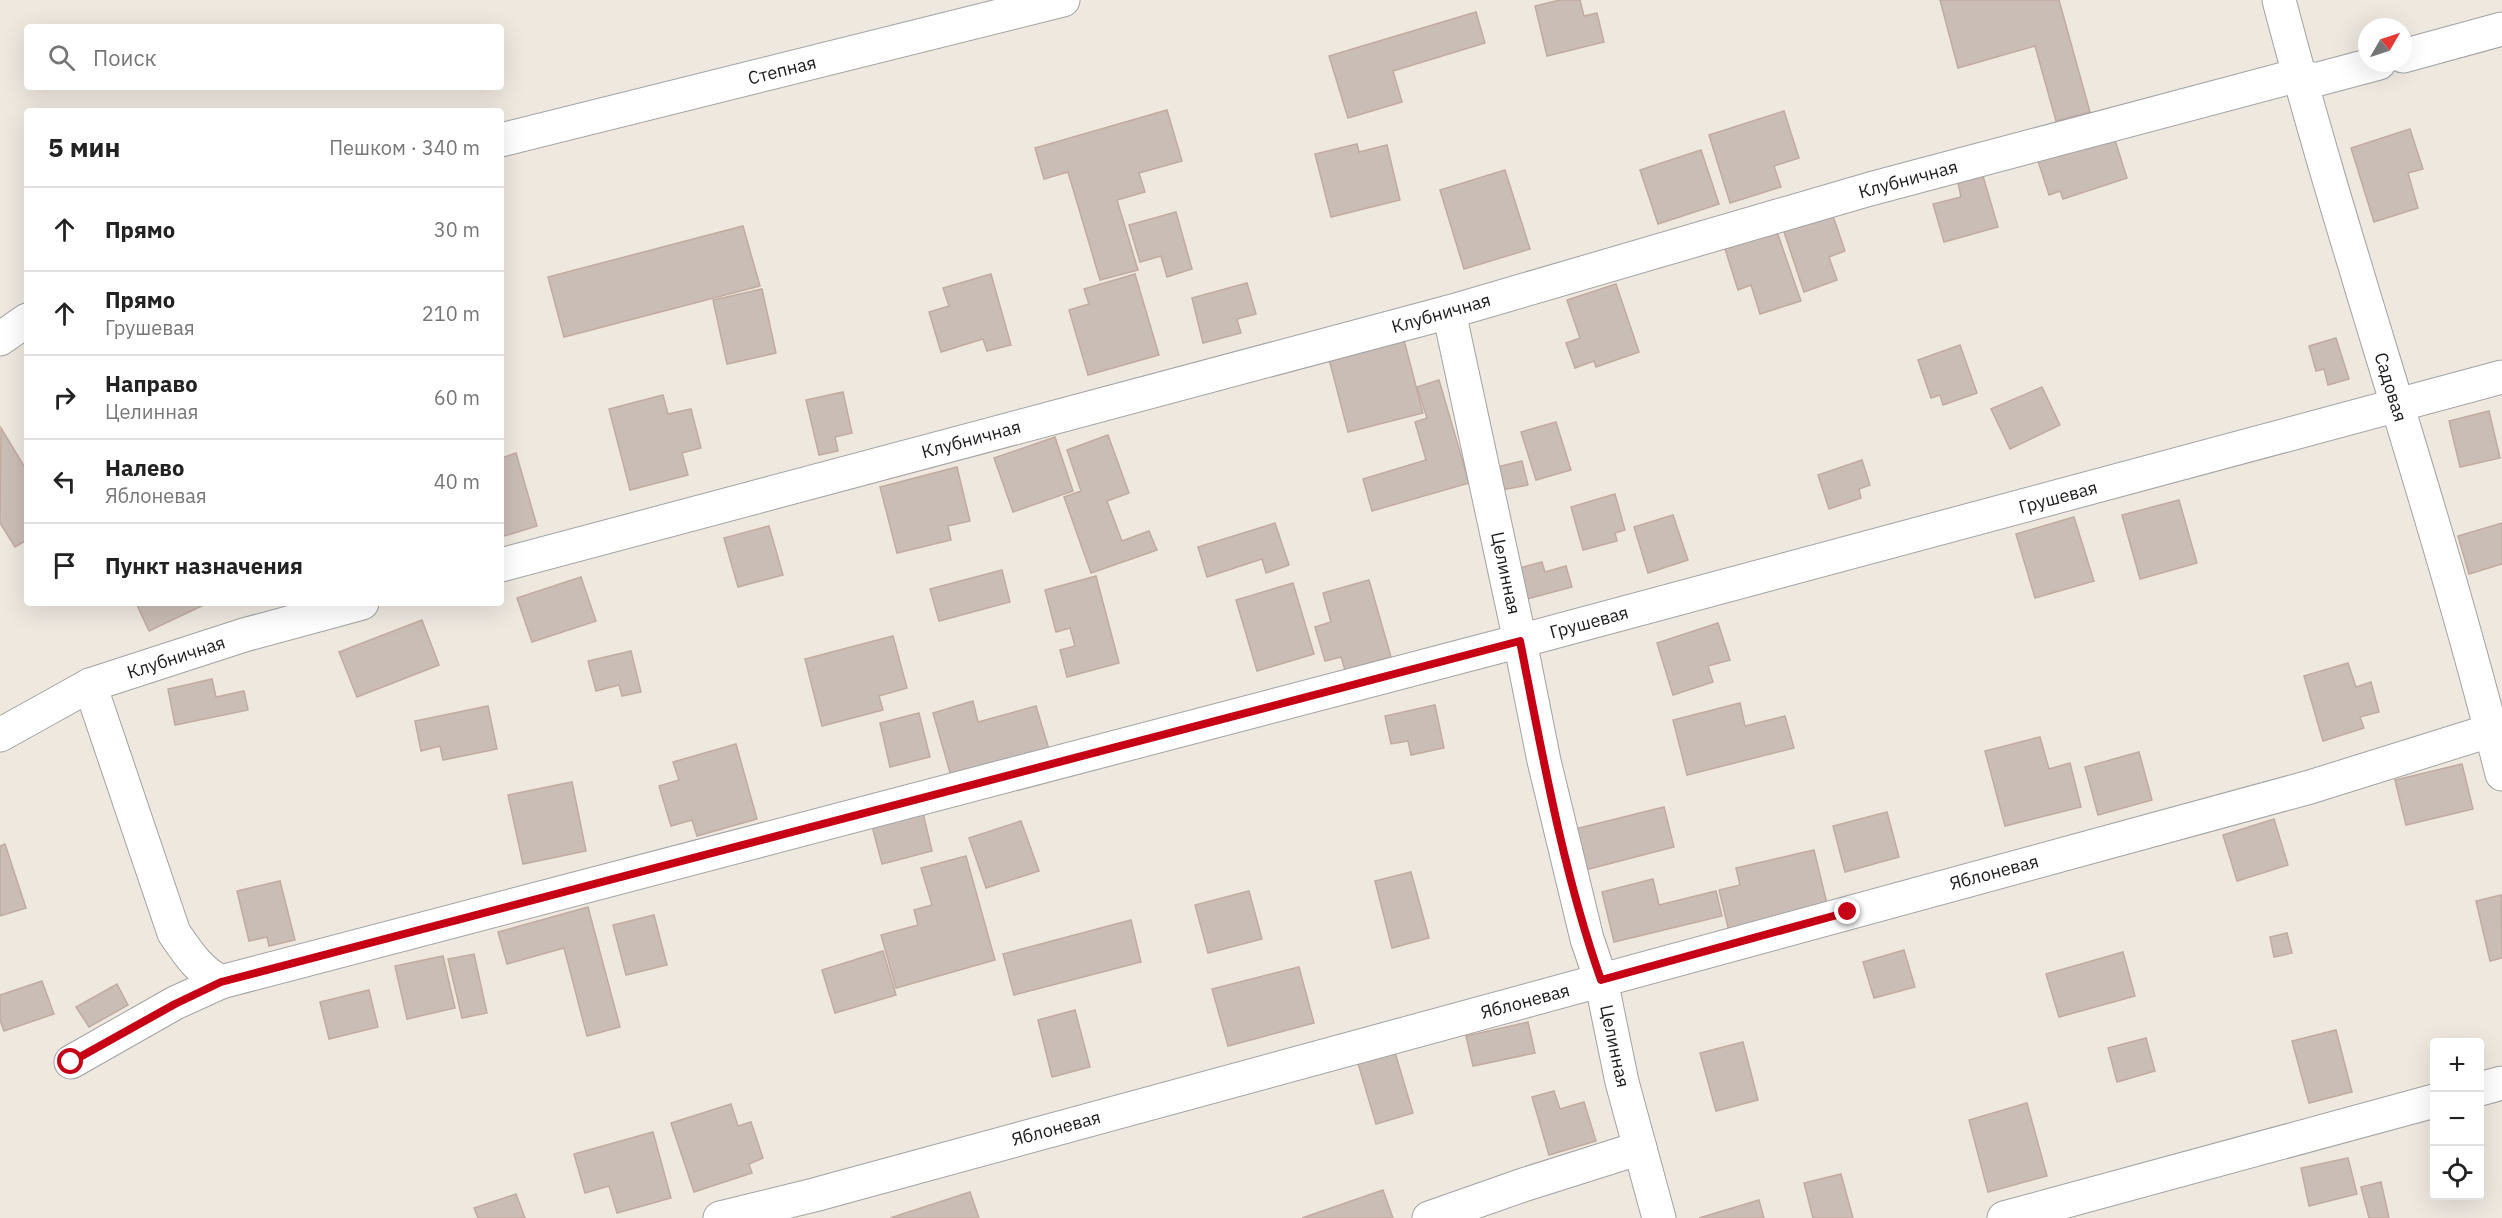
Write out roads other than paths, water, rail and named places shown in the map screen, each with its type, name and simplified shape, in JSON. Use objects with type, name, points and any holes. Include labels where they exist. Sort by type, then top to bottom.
[{"type":"street","name":"Степная","points":[[504,139],[1063,0]]},
{"type":"street","name":"Садовая","points":[[2279,0],[2397,406],[2497,729],[2502,774]]},
{"type":"street","points":[[2412,54],[2502,29]]},
{"type":"street","name":"Клубничная","points":[[504,565],[1449,312],[1870,189],[2299,75],[2315,80],[2358,69]]},
{"type":"street","name":"Целинная","points":[[1449,312],[1544,761],[1587,939],[1601,980],[1622,1082],[1659,1218]]},
{"type":"street","points":[[0,339],[24,322]]},
{"type":"street","name":"Грушевая","points":[[71,1062],[175,1004],[221,982],[1520,641],[2502,377]]},
{"type":"street","name":"Клубничная","points":[[0,735],[90,685],[244,635],[351,606]]},
{"type":"street","points":[[90,685],[174,933],[206,974],[221,982]]},
{"type":"street","name":"Яблоневая","points":[[720,1218],[814,1195],[2310,787],[2497,729]]},
{"type":"street","points":[[2484,1088],[2502,1083]]},
{"type":"street","points":[[2004,1218],[2430,1102]]},
{"type":"street","points":[[1429,1218],[1522,1185],[1640,1148]]}]
